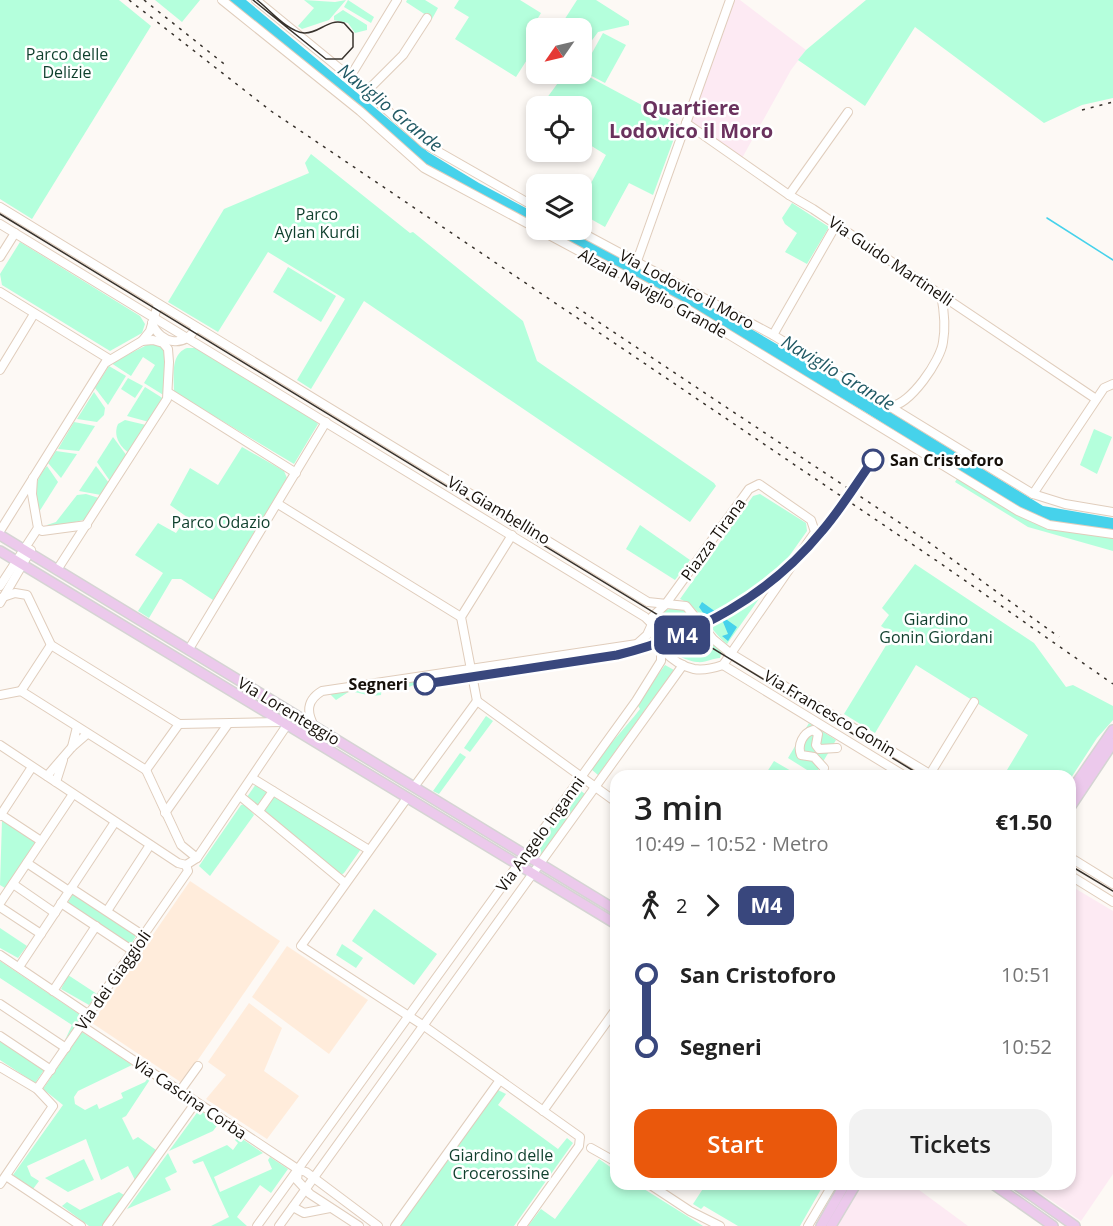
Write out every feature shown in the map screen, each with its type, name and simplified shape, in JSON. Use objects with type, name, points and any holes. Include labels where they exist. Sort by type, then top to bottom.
[{"type":"main road","name":"Via Lorenteggio","points":[[0,533],[57,570],[610,906]]},
{"type":"main road","name":"Via Lorenteggio","points":[[0,550],[610,920]]},
{"type":"main road","points":[[182,661],[189,649]]},
{"type":"main road","points":[[223,685],[230,675]]},
{"type":"main road","points":[[285,724],[294,714]]},
{"type":"main road","points":[[1076,784],[1113,730]]},
{"type":"main road","points":[[1076,798],[1113,743]]},
{"type":"main road","points":[[355,766],[362,756]]},
{"type":"main road","points":[[458,829],[465,818]]},
{"type":"main road","points":[[821,1226],[842,1190]]},
{"type":"main road","points":[[831,1226],[852,1190]]},
{"type":"main road","points":[[1002,1190],[1053,1226]]},
{"type":"main road","points":[[1024,1190],[1075,1226]]},
{"type":"street","name":"Alzaia Naviglio Grande","points":[[222,0],[326,83],[424,168],[478,200],[687,309],[1018,511],[1049,525],[1113,534]]},
{"type":"street","points":[[256,0],[350,77],[435,152],[526,202]]},
{"type":"street","points":[[350,77],[397,0]]},
{"type":"street","points":[[637,261],[730,0]]},
{"type":"street","points":[[366,92],[403,55],[427,18]]},
{"type":"street","points":[[789,195],[848,112]]},
{"type":"street","name":"Via Guido Martinelli","points":[[686,123],[789,195],[1096,399]]},
{"type":"street","name":"Via Giambellino","points":[[0,207],[648,602],[665,605]]},
{"type":"street","points":[[0,224],[15,233],[0,257]]},
{"type":"street","points":[[772,335],[836,225]]},
{"type":"street","name":"Via Giambellino","points":[[15,233],[152,321],[156,331],[164,339],[184,340],[326,422],[647,618],[652,624]]},
{"type":"street","name":"Via Lodovico il Moro","points":[[592,238],[772,335],[897,408],[1033,494],[1065,504],[1113,512]]},
{"type":"street","points":[[0,292],[109,359]]},
{"type":"street","points":[[897,408],[913,393],[940,353],[944,334],[941,294]]},
{"type":"street","points":[[0,533],[109,359],[142,341],[148,334],[158,304]]},
{"type":"street","points":[[0,370],[34,314]]},
{"type":"street","points":[[170,362],[173,350],[196,327]]},
{"type":"street","points":[[57,570],[169,393],[168,349],[163,343],[153,340],[142,341]]},
{"type":"street","points":[[1033,494],[1104,388],[1113,384]]},
{"type":"street","points":[[169,393],[296,473]]},
{"type":"street","points":[[189,649],[326,422]]},
{"type":"street","points":[[34,477],[32,494],[40,530]]},
{"type":"street","name":"Piazza Tirana","points":[[637,645],[647,635],[654,614],[665,605],[754,485],[762,485],[811,520],[815,532],[729,653],[723,665]]},
{"type":"street","points":[[278,504],[461,617]]},
{"type":"street","points":[[2,600],[19,562],[40,530],[87,525]]},
{"type":"street","points":[[512,536],[461,617],[477,701],[610,798]]},
{"type":"street","points":[[2,581],[19,562]]},
{"type":"street","points":[[2,600],[20,592],[27,595],[51,645],[179,724],[285,724]]},
{"type":"street","name":"Piazza Tirana","points":[[665,605],[680,604],[691,610],[709,634],[729,653]]},
{"type":"street","points":[[652,624],[660,647],[683,665],[703,669],[723,665]]},
{"type":"street","points":[[21,691],[51,645]]},
{"type":"street","points":[[314,726],[309,716],[309,703],[322,691],[637,645],[660,647]]},
{"type":"street","name":"Via Angelo Inganni","points":[[257,1226],[650,682],[661,661],[660,647]]},
{"type":"street","name":"Via Francesco Gonin","points":[[729,653],[923,770]]},
{"type":"street","name":"Via Angelo Inganni","points":[[279,1226],[683,665]]},
{"type":"street","name":"Via Francesco Gonin","points":[[723,665],[894,770]]},
{"type":"street","points":[[0,695],[21,691],[146,770],[181,844],[197,858]]},
{"type":"street","points":[[414,787],[477,701]]},
{"type":"street","name":"Via Francesco Gonin","points":[[934,770],[974,702]]},
{"type":"street","points":[[146,770],[179,724]]},
{"type":"street","points":[[165,813],[228,724]]},
{"type":"street","name":"Via dei Giaggioli","points":[[37,1089],[144,936],[187,868],[197,858],[240,796],[285,724]]},
{"type":"street","points":[[72,747],[77,728]]},
{"type":"street","points":[[806,755],[817,746],[818,734],[815,731],[808,732],[802,739],[799,752],[803,756],[814,757],[824,768]]},
{"type":"street","points":[[46,776],[87,734]]},
{"type":"street","points":[[802,739],[821,749],[832,746],[837,748]]},
{"type":"street","points":[[0,745],[187,868]]},
{"type":"street","points":[[56,782],[63,760]]},
{"type":"street","points":[[32,767],[0,815],[41,841]]},
{"type":"street","points":[[252,778],[369,850]]},
{"type":"street","points":[[259,812],[273,791]]},
{"type":"street","points":[[41,934],[0,905],[3,893],[13,884],[73,794]]},
{"type":"street","points":[[240,796],[345,883]]},
{"type":"street","points":[[407,798],[301,945],[424,1026],[580,1137],[579,1146],[522,1226]]},
{"type":"street","points":[[19,968],[115,822]]},
{"type":"street","points":[[172,860],[181,844]]},
{"type":"street","points":[[106,911],[150,845]]},
{"type":"street","points":[[1076,861],[1113,884]]},
{"type":"street","points":[[27,863],[144,936]]},
{"type":"street","points":[[1076,879],[1113,902]]},
{"type":"street","points":[[13,884],[55,913]]},
{"type":"street","points":[[572,897],[578,887]]},
{"type":"street","points":[[61,903],[133,951]]},
{"type":"street","points":[[53,991],[96,926]]},
{"type":"street","points":[[0,955],[89,1014]]},
{"type":"street","points":[[0,1004],[66,1048]]},
{"type":"street","points":[[543,1111],[610,1017]]},
{"type":"street","name":"Via Cascina Corba","points":[[82,1026],[299,1170]]},
{"type":"street","points":[[0,1036],[51,1070]]},
{"type":"street","points":[[180,1091],[198,1066]]},
{"type":"street","points":[[0,1067],[37,1089],[53,1106],[0,1184]]},
{"type":"street","points":[[395,1226],[500,1080]]},
{"type":"street","points":[[107,1226],[196,1102]]},
{"type":"street","points":[[591,1148],[610,1159]]},
{"type":"street","points":[[358,1226],[305,1190],[297,1180],[299,1170],[378,1226]]},
{"type":"street","points":[[6,1176],[81,1226]]},
{"type":"street","points":[[658,1190],[690,1211],[720,1226]]},
{"type":"street","points":[[808,1226],[829,1190]]},
{"type":"street","points":[[293,1207],[304,1213],[330,1208]]},
{"type":"shaded area","points":[[732,0],[740,0],[806,50],[791,70],[741,160],[688,124]]},
{"type":"shaded area","points":[[190,881],[280,941],[182,1083],[92,1023]]},
{"type":"shaded area","points":[[1076,889],[1113,911],[1113,1174],[1081,1221],[1036,1190],[1076,1190]]},
{"type":"shaded area","points":[[287,946],[368,1000],[329,1054],[252,997]]},
{"type":"shaded area","points":[[249,1003],[282,1028],[264,1071],[299,1096],[267,1139],[206,1099],[226,1075],[208,1062]]},
{"type":"shaded area","points":[[859,1190],[919,1190],[968,1226],[838,1226]]},
{"type":"green space","name":"Parco delle Delizie","points":[[0,0],[119,0],[151,26],[32,219],[0,199]]},
{"type":"green space","points":[[155,0],[200,0],[182,22]]},
{"type":"green space","points":[[304,0],[335,2],[346,0],[329,20],[302,29],[298,26],[314,8]]},
{"type":"green space","points":[[348,0],[374,17],[371,23],[344,7]]},
{"type":"green space","points":[[407,0],[425,0],[438,8],[432,19],[406,2]]},
{"type":"green space","points":[[459,0],[520,0],[541,13],[538,18],[526,18],[526,61],[516,77],[455,39],[469,17],[454,8]]},
{"type":"green space","points":[[577,0],[596,0],[629,21],[629,25],[598,32],[592,40],[592,18],[565,18]]},
{"type":"green space","points":[[866,0],[1113,0],[1113,98],[1082,105],[1044,123],[915,27],[865,106],[798,60],[806,50]]},
{"type":"green space","points":[[343,10],[367,25],[367,30],[355,33],[348,23],[334,20],[334,16]]},
{"type":"green space","points":[[603,33],[626,45],[605,83],[592,76],[592,53]]},
{"type":"green space","points":[[592,78],[679,125],[653,195],[629,183],[605,227],[592,220],[592,181],[606,155],[592,146],[592,96],[548,96],[557,84],[592,84]]},
{"type":"green space","name":"Parco Aylan Kurdi","points":[[311,154],[410,233],[413,232],[523,321],[537,361],[714,483],[716,486],[690,522],[364,301],[311,389],[297,380],[345,299],[268,252],[218,332],[168,302],[224,209],[309,173],[305,163]]},
{"type":"green space","points":[[792,203],[829,227],[807,264],[785,252],[797,233],[785,224],[782,218]]},
{"type":"green space","points":[[20,242],[140,316],[145,324],[142,333],[110,351],[2,285],[0,274]]},
{"type":"green space","points":[[288,267],[336,296],[321,322],[273,292]]},
{"type":"green space","points":[[153,342],[160,345],[166,352],[165,396],[144,383],[155,365],[143,357],[131,376],[111,363]]},
{"type":"green space","points":[[187,348],[197,348],[314,419],[318,424],[294,464],[174,392],[175,361],[178,355]]},
{"type":"green space","points":[[109,366],[126,376],[108,405],[95,388]]},
{"type":"green space","points":[[128,378],[143,386],[135,398],[121,389]]},
{"type":"green space","points":[[145,387],[164,399],[149,422],[127,416]]},
{"type":"green space","points":[[94,392],[105,408],[104,415],[97,422],[77,419]]},
{"type":"green space","points":[[125,420],[146,425],[129,453],[122,447],[117,436],[118,424]]},
{"type":"green space","points":[[74,422],[95,426],[79,451],[58,449]]},
{"type":"green space","points":[[1094,429],[1112,437],[1097,474],[1080,465]]},
{"type":"green space","points":[[113,437],[127,456],[110,481],[97,462]]},
{"type":"green space","name":"Parco Odazio","points":[[242,447],[284,471],[287,478],[213,600],[181,579],[172,579],[149,618],[138,611],[163,573],[135,555],[158,523],[176,533],[187,517],[170,505],[190,468],[218,485]]},
{"type":"green space","points":[[56,451],[77,454],[61,478],[48,463]]},
{"type":"green space","points":[[47,466],[58,482],[39,512],[36,487]]},
{"type":"green space","points":[[96,466],[109,483],[101,495],[79,491]]},
{"type":"green space","points":[[958,477],[1033,523],[1113,537],[1113,551],[1028,527],[955,482]]},
{"type":"green space","points":[[86,494],[99,498],[87,519],[52,528],[47,525],[56,522],[77,495]]},
{"type":"green space","points":[[760,494],[806,523],[807,531],[727,644],[693,608],[680,599],[753,496]]},
{"type":"green space","points":[[640,525],[690,560],[675,580],[626,549]]},
{"type":"green space","name":"Giardino Gonin Giordani","points":[[915,564],[1034,643],[1066,687],[1073,685],[1113,706],[1113,720],[1097,738],[1076,770],[1007,770],[1028,735],[916,665],[875,733],[844,714],[893,634],[881,626],[889,615],[882,608]]},
{"type":"green space","points":[[677,607],[695,620],[722,651],[720,658],[700,662],[688,660],[679,656],[664,643],[659,635],[660,618],[666,610]]},
{"type":"green space","points":[[665,665],[674,670],[598,775],[591,769],[640,709],[637,704]]},
{"type":"green space","points":[[460,673],[457,677],[428,681],[401,691],[385,684]]},
{"type":"green space","points":[[382,685],[381,695],[372,696],[350,691],[336,700],[329,693]]},
{"type":"green space","points":[[486,716],[493,721],[470,752],[464,748]]},
{"type":"green space","points":[[809,723],[836,740],[818,770],[807,770],[788,758]]},
{"type":"green space","points":[[460,753],[466,757],[439,794],[433,791]]},
{"type":"green space","points":[[774,761],[789,770],[768,770]]},
{"type":"green space","points":[[256,784],[268,793],[259,806],[247,797]]},
{"type":"green space","points":[[577,788],[585,794],[541,855],[532,849]]},
{"type":"green space","points":[[276,797],[361,849],[344,873],[341,875],[264,811],[272,798]]},
{"type":"green space","points":[[245,804],[254,815],[210,876],[199,866],[241,805]]},
{"type":"green space","points":[[2,820],[36,843],[5,888],[0,885]]},
{"type":"green space","points":[[74,892],[137,934],[130,946],[67,904]]},
{"type":"green space","points":[[374,909],[437,954],[414,985],[352,941]]},
{"type":"green space","points":[[0,928],[27,946],[18,958],[0,948]]},
{"type":"green space","points":[[342,944],[363,958],[356,968],[336,955]]},
{"type":"green space","points":[[0,961],[79,1014],[81,1018],[65,1040],[72,1025],[0,978]]},
{"type":"green space","points":[[68,975],[97,994],[89,1005],[61,989]]},
{"type":"green space","points":[[82,1032],[132,1065],[78,1091],[74,1097],[75,1104],[85,1110],[97,1104],[99,1109],[123,1098],[121,1093],[151,1078],[126,1116],[122,1118],[133,1140],[138,1137],[156,1150],[135,1180],[128,1166],[101,1180],[86,1139],[27,1166],[31,1176],[39,1181],[33,1189],[13,1175],[63,1105],[43,1089]]},
{"type":"green space","points":[[0,1041],[44,1070],[35,1083],[0,1060]]},
{"type":"green space","name":"Giardino delle Crocerossine","points":[[498,1090],[506,1094],[498,1105],[558,1149],[567,1138],[573,1143],[514,1226],[400,1226]]},
{"type":"green space","points":[[199,1110],[219,1123],[213,1131],[169,1151]]},
{"type":"green space","points":[[238,1136],[263,1153],[214,1177],[220,1192],[272,1169],[268,1160],[270,1157],[288,1169],[271,1193],[260,1185],[237,1217],[247,1226],[211,1226],[229,1217],[203,1161],[194,1164],[192,1161],[227,1145],[233,1150],[238,1143],[235,1140]]},
{"type":"green space","points":[[168,1153],[177,1172],[165,1178],[171,1190],[127,1209]]},
{"type":"green space","points":[[84,1159],[94,1180],[68,1192],[45,1178]]},
{"type":"green space","points":[[599,1159],[610,1167],[610,1190],[646,1190],[703,1226],[528,1226],[541,1209],[555,1219]]},
{"type":"green space","points":[[702,1190],[821,1190],[800,1226],[738,1226],[704,1206],[701,1209],[693,1204]]},
{"type":"green space","points":[[119,1192],[124,1195],[102,1226],[89,1226],[62,1206],[67,1202],[80,1210]]},
{"type":"water","points":[[226,0],[246,0],[428,152],[526,208],[526,222],[426,166]]},
{"type":"water","points":[[559,240],[587,240],[686,291],[840,381],[1043,506],[1113,518],[1113,532],[1052,522],[1016,507],[865,412],[689,308]]},
{"type":"water","points":[[702,602],[737,627],[728,641],[722,636],[728,634],[723,622],[714,617],[711,620],[712,626],[699,607]]},
{"type":"waterway","points":[[1047,218],[1113,260]]},
{"type":"tram line","points":[[253,0],[326,59],[342,59],[353,47],[353,33],[344,23],[328,24],[304,33],[285,24],[257,0]]},
{"type":"tram line","points":[[0,214],[912,770]]},
{"type":"tram line","points":[[1076,869],[1113,891]]},
{"type":"railway","points":[[129,0],[271,111],[937,561],[1113,684]]},
{"type":"railway","points":[[144,0],[228,67]]},
{"type":"railway","points":[[1082,110],[1113,102]]},
{"type":"railway","points":[[576,307],[927,541],[1059,637]]},
{"type":"metro line","name":"M4","points":[[425,684],[617,655],[643,649],[694,630],[758,591],[808,548],[834,516],[873,460]]},
{"type":"place","name":"San Cristoforo","points":[[873,460]]},
{"type":"place","name":"Segneri","points":[[425,684]]},
{"type":"district","name":"Quartiere Lodovico il Moro","points":[[691,120]]},
{"type":"water label","name":"Naviglio Grande","points":[[390,108]]},
{"type":"water label","name":"Naviglio Grande","points":[[838,373]]}]
